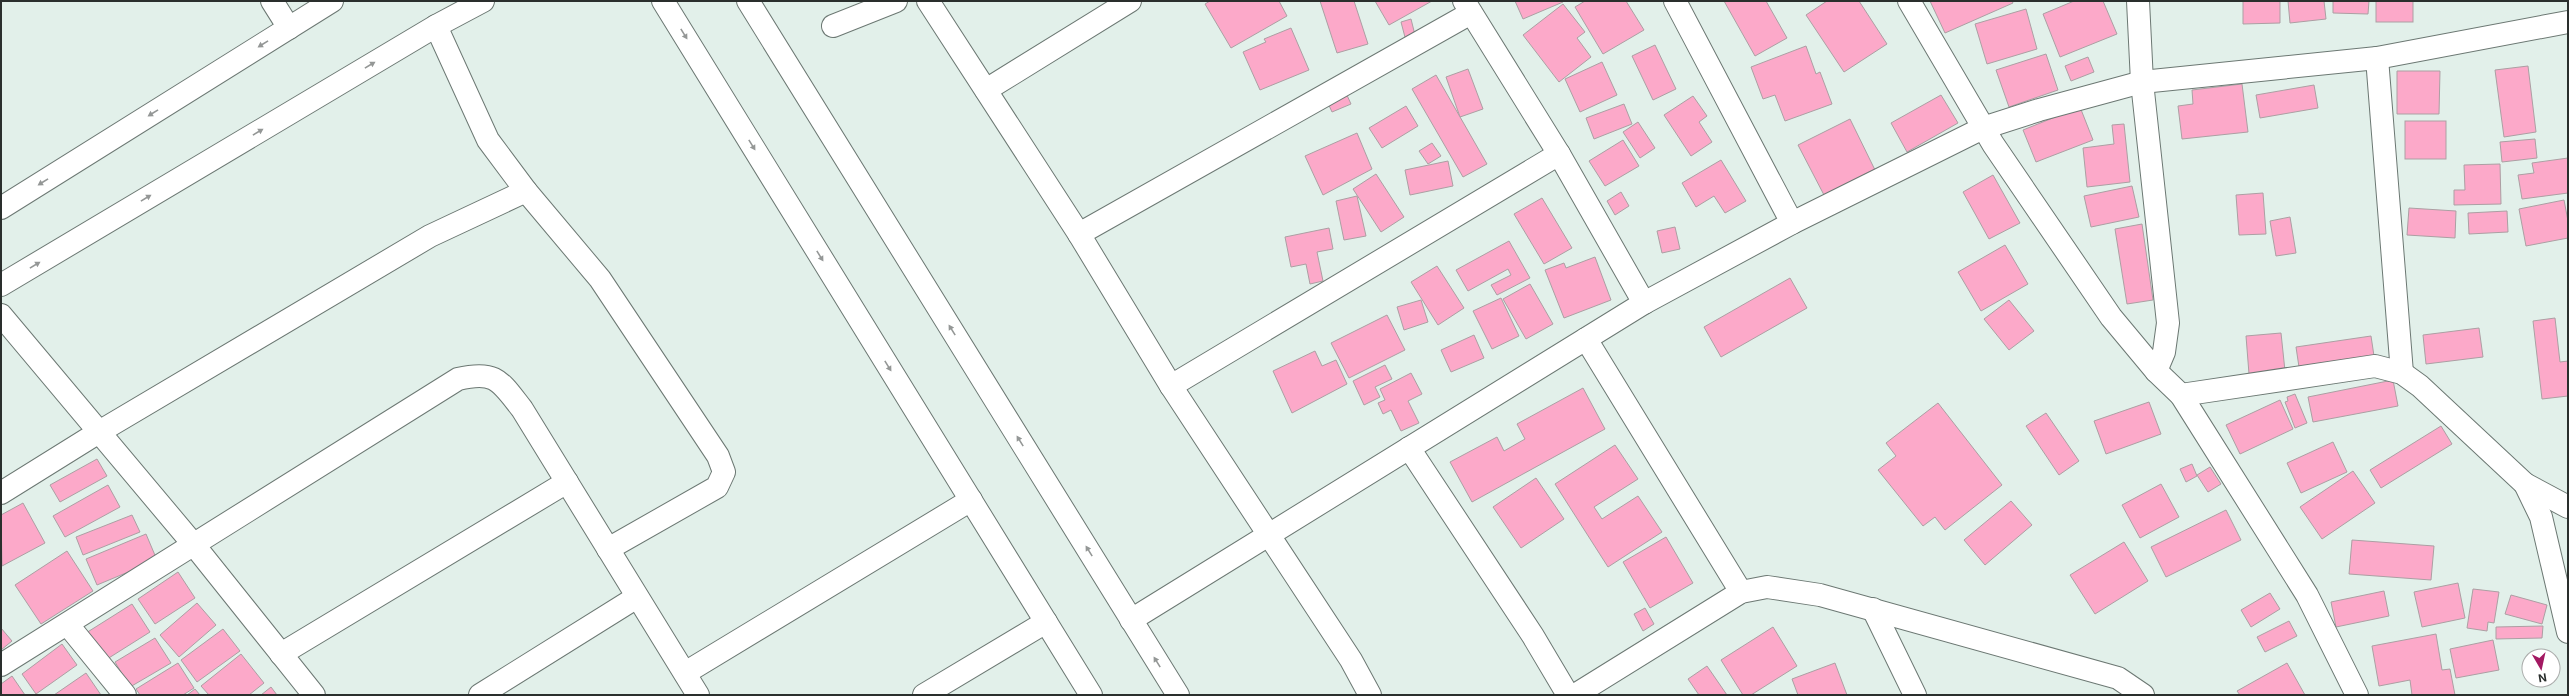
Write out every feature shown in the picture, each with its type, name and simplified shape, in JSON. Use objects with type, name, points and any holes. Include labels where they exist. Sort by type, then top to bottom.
[{"type":"street","points":[[272,1],[289,28]]},
{"type":"street","points":[[1,208],[332,1]]},
{"type":"street","points":[[1,285],[436,26],[483,1]]},
{"type":"street","points":[[663,1],[1092,695]]},
{"type":"street","points":[[748,1],[1178,695]]},
{"type":"street","points":[[833,26],[896,1]]},
{"type":"street","points":[[928,1],[1079,234],[1170,386],[1350,660],[1370,695]]},
{"type":"street","points":[[986,90],[1130,1]]},
{"type":"street","points":[[1675,1],[1792,223]]},
{"type":"street","points":[[1909,1],[1983,128],[2111,317],[2156,371],[2181,395],[2307,595],[2357,695]]},
{"type":"street","points":[[2138,1],[2142,82],[2168,323],[2164,352],[2156,371]]},
{"type":"street","points":[[1079,234],[1468,7],[1559,154],[1644,303]]},
{"type":"street","points":[[1131,620],[1644,303],[1792,223],[1983,128],[2039,110],[2142,82],[2377,58],[2568,22]]},
{"type":"street","points":[[436,26],[488,140],[526,191],[600,279],[718,456],[724,472],[717,487],[608,549]]},
{"type":"street","points":[[2377,58],[2402,374]]},
{"type":"street","points":[[1170,386],[1559,154]]},
{"type":"street","points":[[1,493],[99,432],[430,236],[526,191]]},
{"type":"street","points":[[1,315],[194,545],[314,695]]},
{"type":"street","points":[[1586,339],[1741,592]]},
{"type":"street","points":[[2181,395],[2375,366],[2402,374],[2420,386],[2525,484],[2568,507]]},
{"type":"street","points":[[1,665],[458,379],[478,374],[500,380],[522,409],[698,695]]},
{"type":"street","points":[[1409,448],[1534,636],[1568,695]]},
{"type":"street","points":[[281,654],[567,482]]},
{"type":"street","points":[[2525,484],[2541,517],[2568,632]]},
{"type":"street","points":[[685,673],[971,500]]},
{"type":"street","points":[[1574,695],[1741,592],[1767,587],[1820,595],[2118,678],[2143,695]]},
{"type":"street","points":[[480,695],[637,597]]},
{"type":"street","points":[[1873,609],[1915,695]]},
{"type":"street","points":[[924,695],[1046,622]]},
{"type":"street","points":[[68,624],[124,695]]},
{"type":"building","points":[[1210,1],[1279,1],[1287,16],[1231,48],[1205,4]]},
{"type":"building","points":[[1320,1],[1354,1],[1368,44],[1337,53]]},
{"type":"building","points":[[1375,1],[1432,1],[1389,25]]},
{"type":"building","points":[[1515,1],[1562,1],[1563,2],[1523,19]]},
{"type":"building","points":[[1585,1],[1626,1],[1644,30],[1603,54],[1575,7]]},
{"type":"building","points":[[1724,1],[1766,1],[1787,38],[1755,56]]},
{"type":"building","points":[[1827,1],[1859,1],[1887,44],[1844,72],[1806,15]]},
{"type":"building","points":[[1930,1],[2012,1],[2013,3],[1945,33]]},
{"type":"building","points":[[2074,1],[2103,1],[2117,34],[2060,57],[2043,14]]},
{"type":"building","points":[[2243,1],[2280,1],[2280,23],[2243,24]]},
{"type":"building","points":[[2288,1],[2324,1],[2326,19],[2290,23]]},
{"type":"building","points":[[2333,1],[2369,1],[2368,14],[2333,13]]},
{"type":"building","points":[[2376,1],[2413,1],[2413,22],[2376,22]]},
{"type":"building","points":[[1563,4],[1585,32],[1577,38],[1591,57],[1559,82],[1523,35]]},
{"type":"building","points":[[2026,9],[2037,49],[1987,64],[1975,24]]},
{"type":"building","points":[[1411,19],[1416,39],[1406,41],[1401,22]]},
{"type":"building","points":[[1291,28],[1309,70],[1260,90],[1243,52],[1266,42],[1264,39]]},
{"type":"building","points":[[1655,45],[1676,89],[1653,100],[1632,56]]},
{"type":"building","points":[[1806,46],[1816,74],[1820,72],[1832,104],[1785,121],[1775,95],[1763,99],[1751,67]]},
{"type":"building","points":[[2046,54],[2058,90],[2009,107],[1996,70]]},
{"type":"building","points":[[2088,57],[2094,72],[2071,81],[2065,66]]},
{"type":"building","points":[[1602,62],[1617,95],[1580,112],[1565,79]]},
{"type":"building","points":[[2528,66],[2536,132],[2504,137],[2495,70]]},
{"type":"building","points":[[1468,69],[1483,109],[1460,117],[1446,77]]},
{"type":"building","points":[[2397,71],[2440,71],[2439,114],[2397,114]]},
{"type":"building","points":[[1436,75],[1487,164],[1463,177],[1412,89]]},
{"type":"building","points":[[2242,84],[2248,132],[2182,139],[2178,106],[2193,104],[2192,90]]},
{"type":"building","points":[[2314,85],[2318,108],[2260,118],[2256,95]]},
{"type":"building","points":[[1346,93],[1351,104],[1332,112],[1327,101]]},
{"type":"building","points":[[1941,95],[1958,123],[1907,152],[1891,123]]},
{"type":"building","points":[[1693,96],[1707,116],[1699,122],[1712,142],[1691,156],[1664,115]]},
{"type":"building","points":[[1624,104],[1632,124],[1594,139],[1586,118]]},
{"type":"building","points":[[1406,106],[1418,126],[1382,148],[1369,128]]},
{"type":"building","points":[[2080,107],[2093,140],[2036,162],[2023,130]]},
{"type":"building","points":[[1850,119],[1875,170],[1824,195],[1798,145]]},
{"type":"building","points":[[2405,121],[2446,121],[2446,159],[2405,159]]},
{"type":"building","points":[[1638,122],[1655,148],[1640,158],[1623,132]]},
{"type":"building","points":[[2124,124],[2130,182],[2087,187],[2083,148],[2114,144],[2112,125]]},
{"type":"building","points":[[1357,133],[1372,169],[1323,195],[1305,156]]},
{"type":"building","points":[[2535,139],[2537,158],[2502,162],[2500,142]]},
{"type":"building","points":[[1623,140],[1639,166],[1605,186],[1589,161]]},
{"type":"building","points":[[1432,143],[1441,156],[1428,164],[1419,151]]},
{"type":"building","points":[[2568,158],[2568,193],[2522,199],[2518,175],[2534,173],[2532,163]]},
{"type":"building","points":[[1721,160],[1746,201],[1725,213],[1714,196],[1696,207],[1682,183]]},
{"type":"building","points":[[1448,161],[1453,186],[1410,195],[1405,170]]},
{"type":"building","points":[[2500,164],[2501,204],[2454,205],[2454,190],[2465,190],[2464,165]]},
{"type":"building","points":[[1376,174],[1404,217],[1381,232],[1353,189]]},
{"type":"building","points":[[1993,175],[2020,223],[1989,239],[1963,192]]},
{"type":"building","points":[[2132,186],[2139,217],[2091,227],[2084,196]]},
{"type":"building","points":[[1621,192],[1629,206],[1615,215],[1607,201]]},
{"type":"building","points":[[2263,193],[2266,234],[2239,235],[2236,195]]},
{"type":"building","points":[[1357,196],[1366,236],[1344,240],[1336,201]]},
{"type":"building","points":[[1542,198],[1572,248],[1544,264],[1514,214]]},
{"type":"building","points":[[2564,200],[2568,221],[2568,238],[2526,246],[2519,209]]},
{"type":"building","points":[[2409,208],[2456,211],[2455,238],[2407,235]]},
{"type":"building","points":[[2507,211],[2508,232],[2469,234],[2468,213]]},
{"type":"building","points":[[2290,217],[2296,253],[2276,256],[2270,221]]},
{"type":"building","points":[[2142,224],[2153,300],[2127,304],[2115,229]]},
{"type":"building","points":[[1675,227],[1680,249],[1662,253],[1657,231]]},
{"type":"building","points":[[1329,228],[1333,249],[1317,252],[1323,281],[1310,284],[1306,264],[1291,267],[1285,237]]},
{"type":"building","points":[[1509,241],[1530,278],[1497,295],[1491,285],[1511,275],[1508,269],[1468,291],[1456,270]]},
{"type":"building","points":[[2005,245],[2028,284],[1981,311],[1958,272]]},
{"type":"building","points":[[1595,257],[1611,300],[1564,318],[1545,270],[1564,263],[1566,268]]},
{"type":"building","points":[[1437,266],[1464,308],[1438,325],[1411,282]]},
{"type":"building","points":[[1790,278],[1807,308],[1721,357],[1704,327]]},
{"type":"building","points":[[1530,284],[1553,324],[1526,339],[1503,299]]},
{"type":"building","points":[[1501,298],[1519,336],[1492,349],[1473,311]]},
{"type":"building","points":[[1421,300],[1428,322],[1404,330],[1397,307]]},
{"type":"building","points":[[2009,300],[2034,331],[2009,350],[1984,319]]},
{"type":"building","points":[[1387,315],[1405,350],[1349,378],[1331,343]]},
{"type":"building","points":[[2555,318],[2560,362],[2568,361],[2568,396],[2542,399],[2533,321]]},
{"type":"building","points":[[2479,328],[2483,357],[2426,364],[2423,335]]},
{"type":"building","points":[[2281,333],[2285,371],[2249,374],[2246,336]]},
{"type":"building","points":[[1474,335],[1484,358],[1451,372],[1441,350]]},
{"type":"building","points":[[2371,336],[2374,356],[2299,367],[2296,347]]},
{"type":"building","points":[[1315,351],[1322,366],[1336,360],[1347,384],[1292,413],[1273,371]]},
{"type":"building","points":[[1385,365],[1392,379],[1375,387],[1380,397],[1364,405],[1353,381]]},
{"type":"building","points":[[1411,373],[1422,394],[1408,401],[1419,423],[1401,431],[1391,410],[1383,414],[1378,403],[1385,400],[1380,389]]},
{"type":"building","points":[[2393,380],[2398,406],[2313,422],[2308,397]]},
{"type":"building","points":[[1583,388],[1605,429],[1472,502],[1450,462],[1497,437],[1504,451],[1525,439],[1517,424]]},
{"type":"building","points":[[2295,394],[2307,423],[2295,428],[2285,402],[2288,401],[2287,397]]},
{"type":"building","points":[[2280,400],[2293,429],[2240,454],[2226,425]]},
{"type":"building","points":[[2149,402],[2161,434],[2106,454],[2094,421]]},
{"type":"building","points":[[1938,403],[2002,485],[1945,530],[1935,517],[1923,526],[1878,470],[1896,456],[1886,443]]},
{"type":"building","points":[[2046,413],[2079,461],[2059,475],[2026,426]]},
{"type":"building","points":[[2441,426],[2452,444],[2381,488],[2370,470]]},
{"type":"building","points":[[2333,442],[2347,472],[2301,493],[2287,463]]},
{"type":"building","points":[[1615,445],[1638,479],[1594,507],[1602,519],[1638,496],[1662,532],[1608,567],[1555,484]]},
{"type":"building","points":[[97,459],[107,476],[60,502],[50,485]]},
{"type":"building","points":[[2192,464],[2197,476],[2186,482],[2180,469]]},
{"type":"building","points":[[2210,467],[2221,484],[2208,492],[2197,475]]},
{"type":"building","points":[[2353,471],[2375,503],[2322,539],[2300,507]]},
{"type":"building","points":[[1536,478],[1564,519],[1521,548],[1493,507]]},
{"type":"building","points":[[2161,484],[2179,517],[2140,538],[2122,505]]},
{"type":"building","points":[[108,485],[120,507],[65,537],[53,516]]},
{"type":"building","points":[[2011,501],[2032,525],[1985,565],[1964,540]]},
{"type":"building","points":[[23,503],[45,543],[2,566],[1,515]]},
{"type":"building","points":[[2226,510],[2241,540],[2166,577],[2151,547]]},
{"type":"building","points":[[132,515],[140,532],[83,555],[76,537]]},
{"type":"building","points":[[146,534],[157,560],[97,585],[86,559]]},
{"type":"building","points":[[1666,537],[1693,583],[1650,608],[1623,562]]},
{"type":"building","points":[[2352,540],[2434,546],[2431,580],[2349,574]]},
{"type":"building","points":[[2124,542],[2148,581],[2095,614],[2070,575]]},
{"type":"building","points":[[67,551],[93,591],[41,624],[15,585]]},
{"type":"building","points":[[178,572],[195,598],[155,624],[138,599]]},
{"type":"building","points":[[2458,583],[2465,618],[2422,627],[2414,592]]},
{"type":"building","points":[[2473,589],[2499,592],[2494,623],[2488,622],[2487,631],[2467,628]]},
{"type":"building","points":[[2384,591],[2389,616],[2336,627],[2331,602]]},
{"type":"building","points":[[2270,593],[2280,609],[2251,627],[2241,610]]},
{"type":"building","points":[[2511,595],[2547,605],[2542,624],[2505,614]]},
{"type":"building","points":[[197,603],[216,625],[179,657],[160,635]]},
{"type":"building","points":[[132,604],[150,632],[104,661],[86,633]]},
{"type":"building","points":[[1645,608],[1654,624],[1643,631],[1634,614]]},
{"type":"building","points":[[2289,621],[2297,636],[2265,652],[2257,637]]},
{"type":"building","points":[[2543,626],[2542,638],[2496,639],[2496,627]]},
{"type":"building","points":[[1773,627],[1797,666],[1751,695],[1743,695],[1721,660]]},
{"type":"building","points":[[1,628],[12,641],[1,650]]},
{"type":"building","points":[[223,629],[240,651],[197,682],[181,660]]},
{"type":"building","points":[[2436,634],[2442,670],[2450,669],[2455,695],[2412,695],[2410,680],[2379,686],[2372,646]]},
{"type":"building","points":[[155,638],[171,663],[130,687],[115,662]]},
{"type":"building","points":[[2493,640],[2499,670],[2456,678],[2450,649]]},
{"type":"building","points":[[62,644],[77,665],[36,694],[22,674]]},
{"type":"building","points":[[241,654],[264,683],[249,695],[209,695],[201,686]]},
{"type":"building","points":[[178,663],[194,688],[183,695],[140,695],[136,689]]},
{"type":"building","points":[[1835,663],[1847,695],[1798,695],[1792,679]]},
{"type":"building","points":[[2287,663],[2305,695],[2240,695],[2237,691]]},
{"type":"building","points":[[1707,666],[1727,695],[1699,695],[1688,679]]},
{"type":"building","points":[[86,673],[101,695],[54,695]]},
{"type":"building","points":[[12,676],[25,695],[1,695],[1,684]]},
{"type":"building","points":[[271,687],[277,695],[261,695]]},
{"type":"building","points":[[195,689],[200,695],[187,695]]}]
